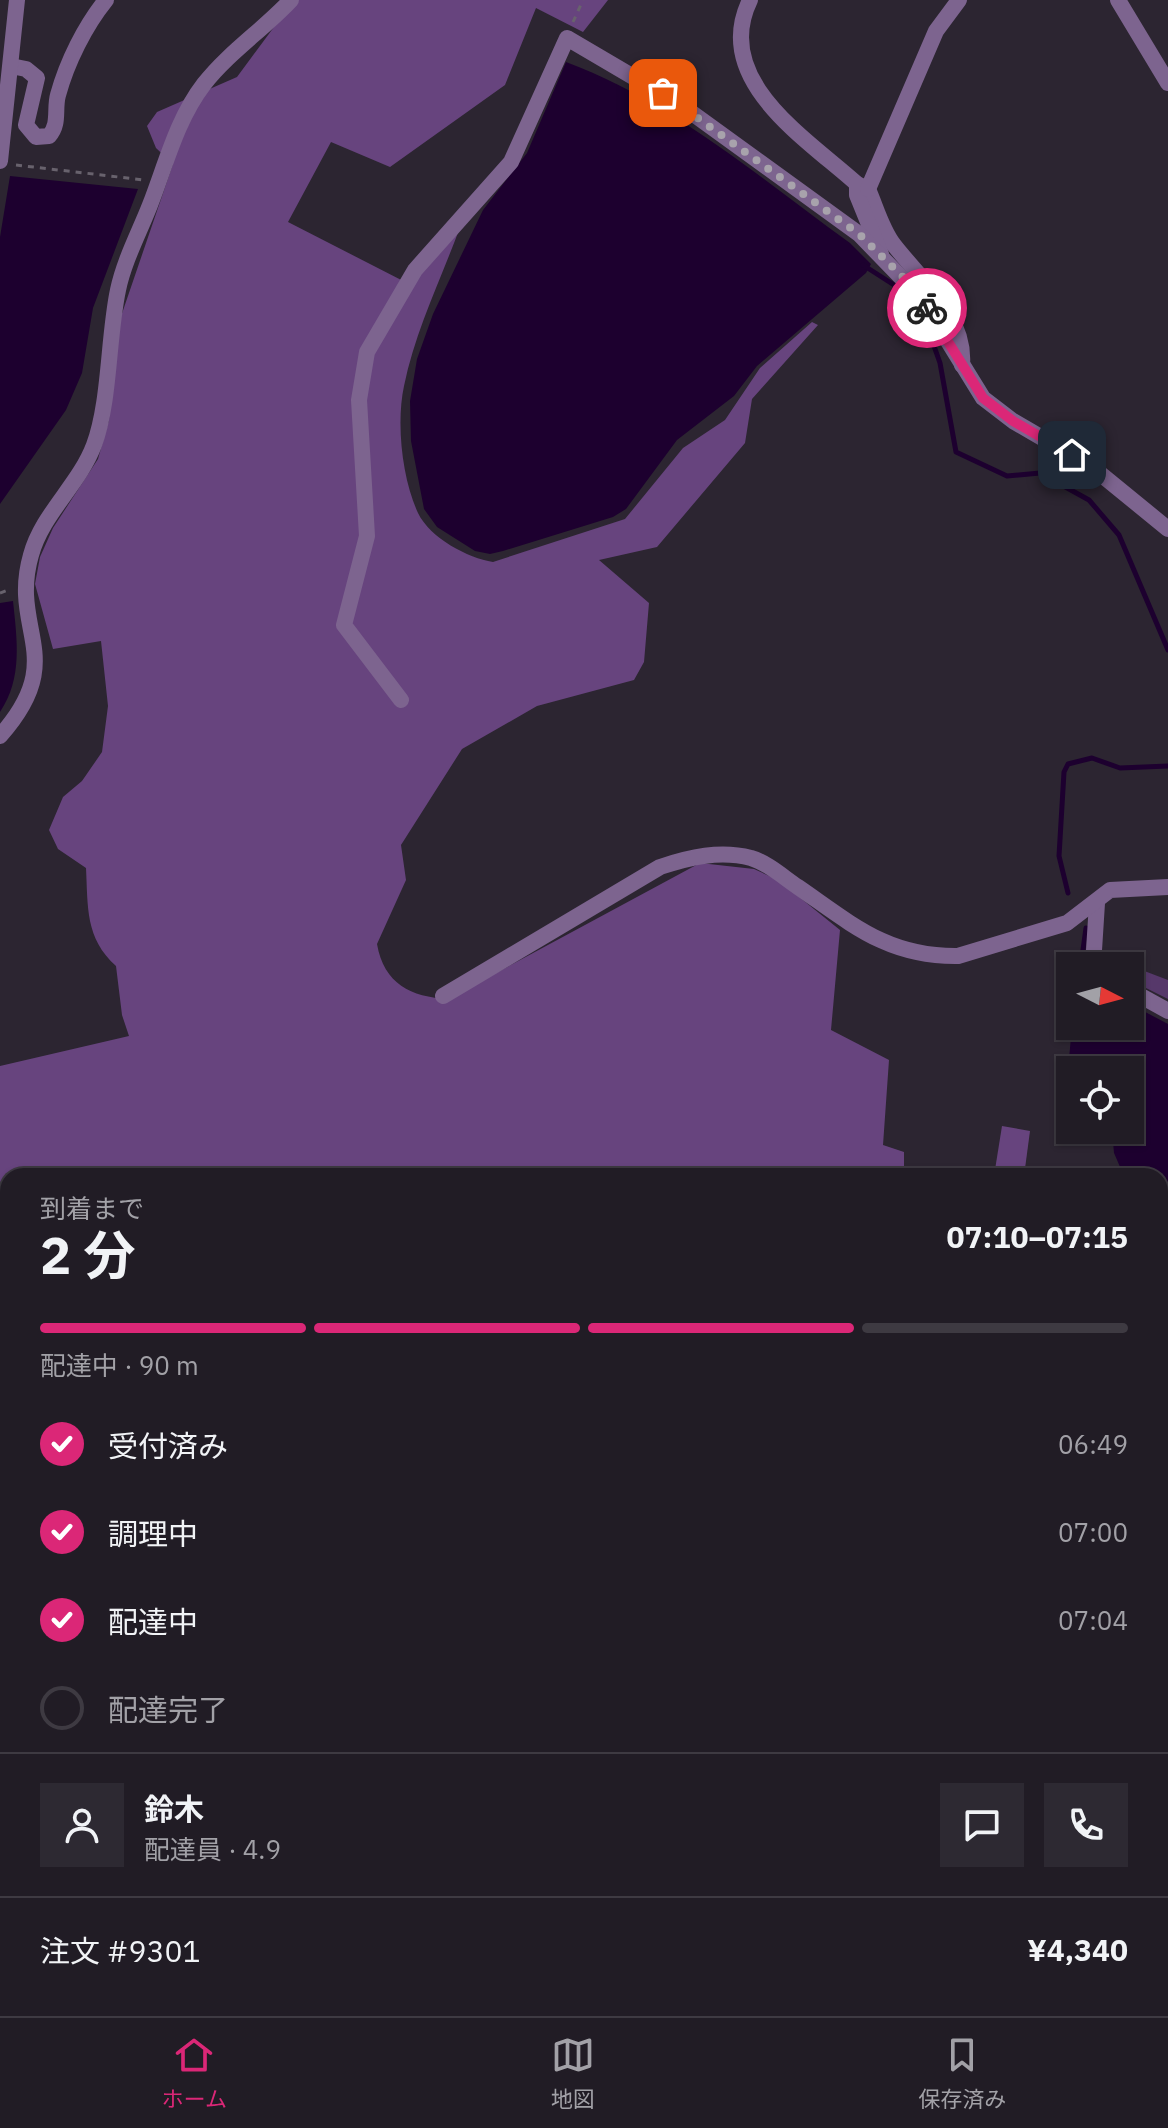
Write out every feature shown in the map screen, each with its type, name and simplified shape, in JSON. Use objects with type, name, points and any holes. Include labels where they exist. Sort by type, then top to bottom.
[{"type":"street","points":[[7,163],[17,0]]},
{"type":"street","points":[[11,66],[26,69],[37,78],[26,125],[36,137],[49,136],[56,126],[56,107],[63,80],[84,34],[106,0]]},
{"type":"street","points":[[0,736],[21,712],[35,682],[36,647],[25,583],[31,555],[40,531],[76,479],[94,444],[119,285],[180,124],[205,82],[291,0]]},
{"type":"street","points":[[750,0],[740,39],[752,84],[767,103],[862,187],[892,244],[931,287],[964,344],[962,365]]},
{"type":"street","points":[[882,260],[857,195],[936,31],[959,0]]},
{"type":"street","points":[[1118,0],[1168,83]]},
{"type":"street","points":[[401,700],[344,625],[367,536],[359,400],[364,363],[372,341],[415,270],[511,162],[567,38],[681,105],[859,234],[922,299],[983,398],[1013,421],[1092,467],[1168,529]]},
{"type":"street","points":[[443,996],[660,867],[691,857],[734,856],[763,863],[874,940],[902,951],[943,956],[958,956],[1067,923],[1110,890],[1168,887]]},
{"type":"street","points":[[1094,952],[1097,903]]},
{"type":"street","points":[[1144,998],[1168,1011]]},
{"type":"path","points":[[567,38],[583,0]]},
{"type":"path","points":[[7,163],[159,181]]},
{"type":"shaded area","points":[[294,0],[608,0],[583,32],[536,8],[505,85],[390,167],[331,142],[288,222],[411,285],[459,230],[415,346],[404,386],[401,433],[404,468],[418,513],[431,531],[472,556],[493,562],[625,519],[683,448],[725,420],[760,368],[812,322],[818,325],[752,399],[745,443],[657,547],[599,560],[649,603],[644,662],[634,680],[537,706],[462,749],[401,845],[406,880],[377,944],[386,969],[401,986],[422,995],[448,999],[700,863],[754,869],[778,880],[840,930],[831,1030],[889,1060],[883,1145],[904,1152],[904,1168],[0,1168],[0,1066],[129,1036],[122,1015],[116,966],[93,933],[86,868],[58,849],[49,830],[63,797],[82,781],[102,752],[108,706],[101,641],[53,649],[35,584],[40,557],[53,528],[98,459],[109,420],[116,331],[173,164],[156,148],[147,126],[157,112],[237,77]]},
{"type":"shaded area","points":[[566,62],[642,97],[713,142],[850,243],[871,264],[866,273],[757,366],[734,396],[677,440],[626,509],[613,517],[490,554],[475,551],[437,527],[424,509],[411,441],[410,401],[417,359],[433,314],[483,210],[527,153]]},
{"type":"shaded area","points":[[10,176],[138,189],[93,308],[82,373],[66,410],[0,504],[0,237]]},
{"type":"shaded area","points":[[13,601],[17,658],[12,686],[0,712],[0,603]]},
{"type":"shaded area","points":[[1144,971],[1168,980],[1168,999],[1144,987]]},
{"type":"shaded area","points":[[1144,1011],[1168,1024],[1168,1168],[1121,1168],[1114,1153],[1113,1144],[1144,1144],[1144,1056],[1069,1056],[1071,1040],[1144,1040]]},
{"type":"shaded area","points":[[1002,1126],[1030,1131],[1025,1168],[995,1168]]},
{"type":"waterway","points":[[863,265],[905,292]]},
{"type":"waterway","points":[[922,312],[940,363],[956,452],[1007,476],[1040,473],[1089,500],[1119,535],[1168,650]]},
{"type":"waterway","points":[[1068,893],[1059,856],[1064,772],[1068,764],[1092,758],[1120,768],[1168,766]]},
{"type":"waterway","points":[[1083,952],[1086,928]]},
{"type":"way so far","points":[[663,93],[859,234],[891,269],[910,284],[927,308]]},
{"type":"route","points":[[927,308],[983,398],[1013,421],[1072,455]]}]
